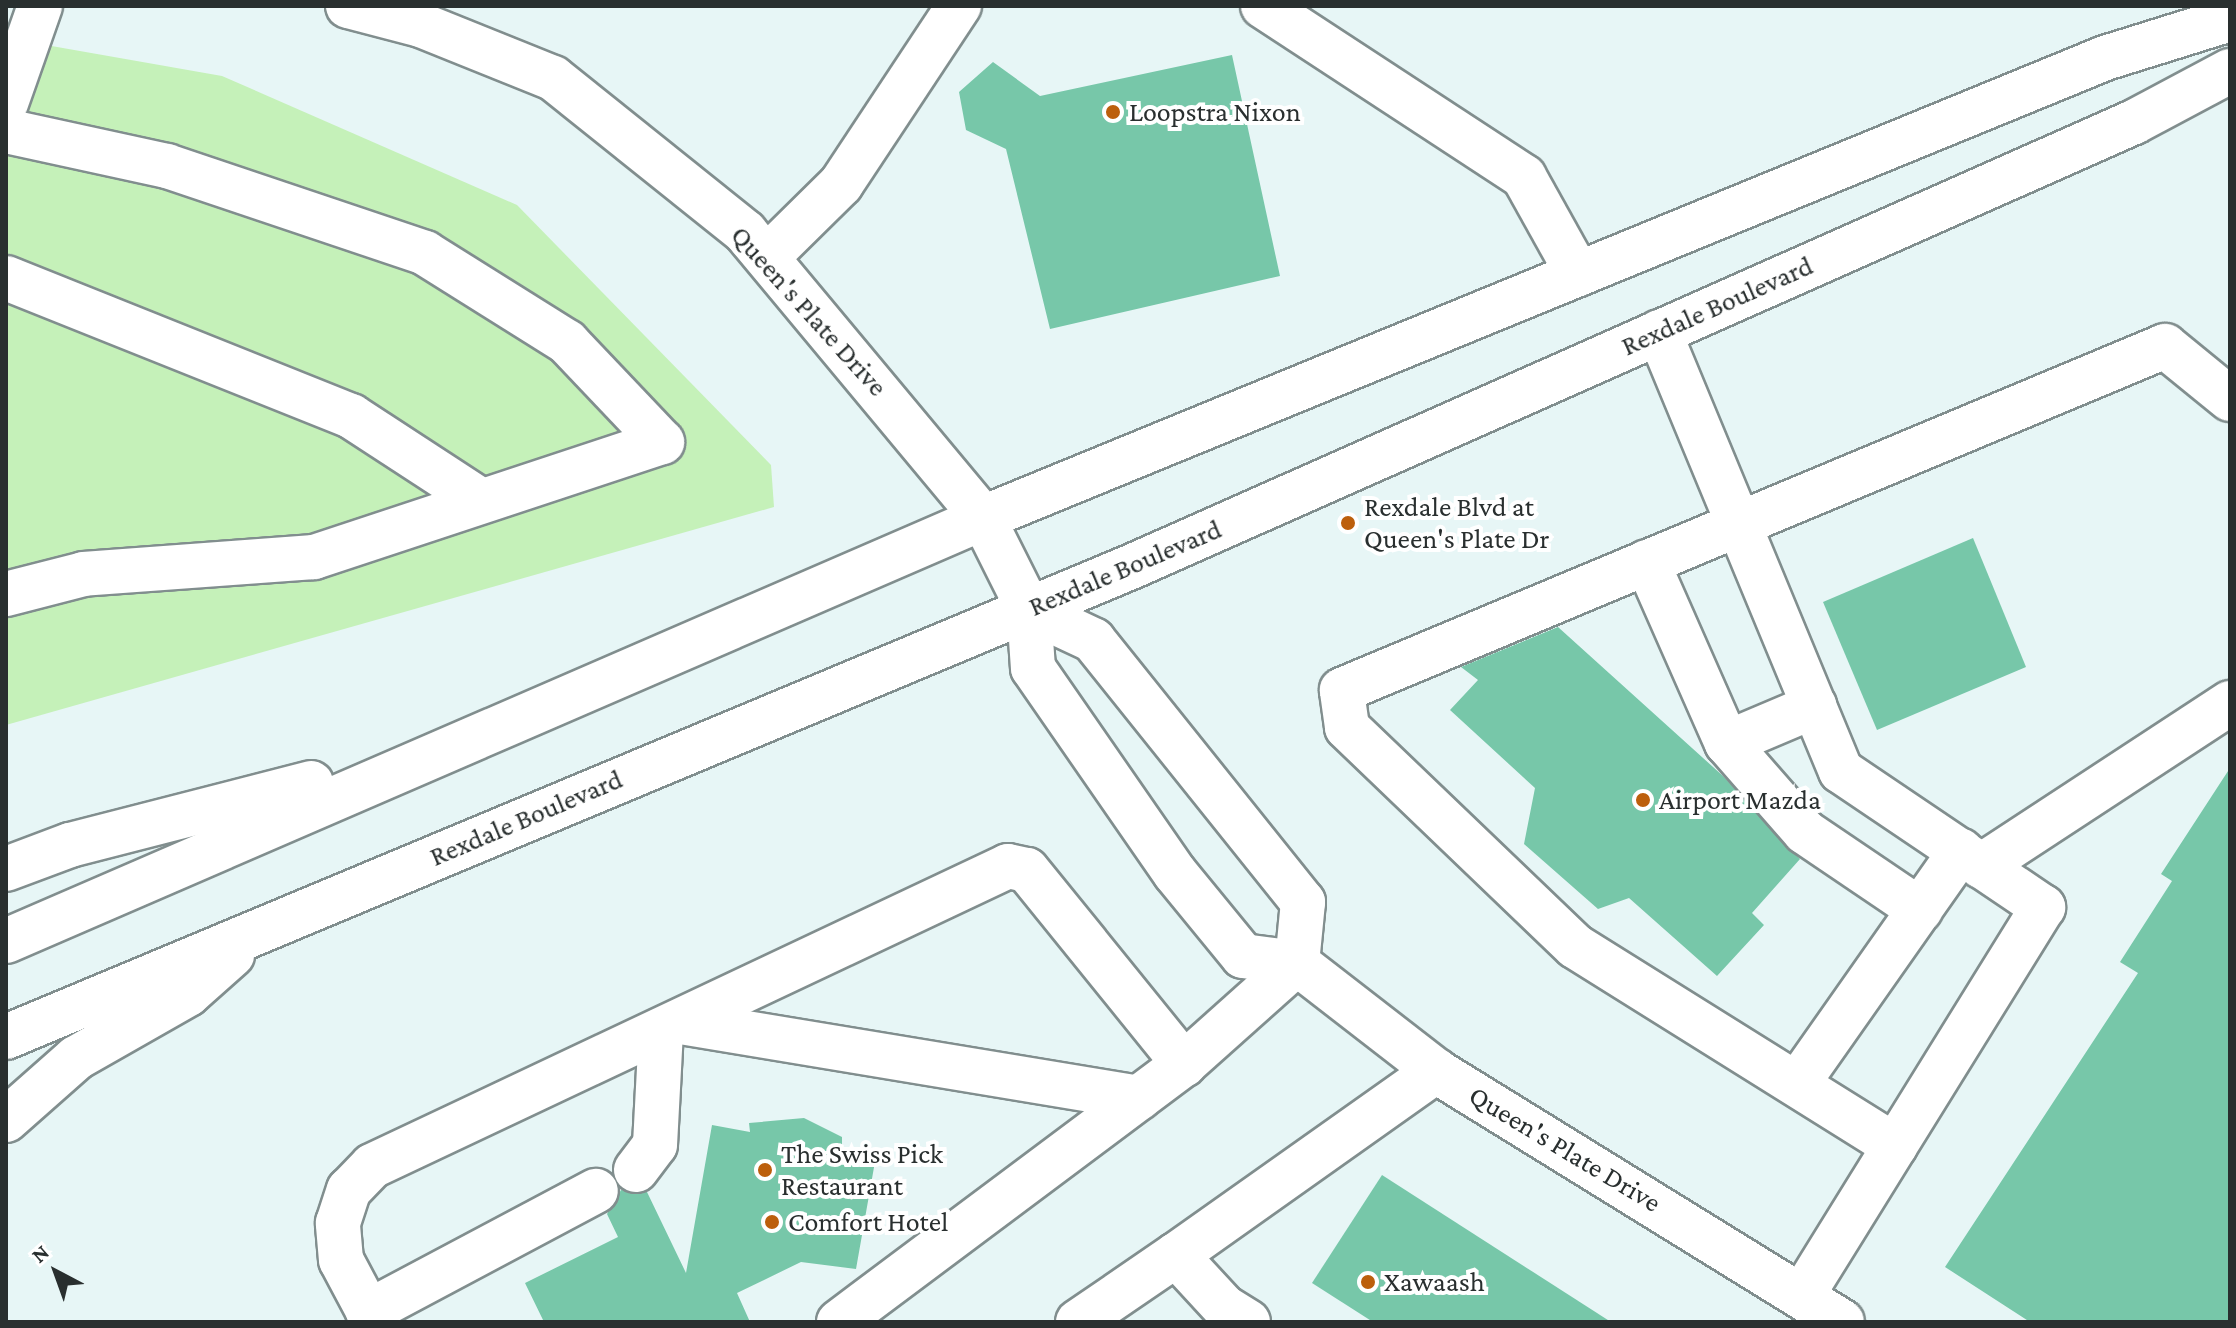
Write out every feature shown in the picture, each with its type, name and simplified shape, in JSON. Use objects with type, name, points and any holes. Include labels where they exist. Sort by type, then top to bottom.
[{"type":"main road","points":[[6,103],[40,6]]},
{"type":"main road","name":"Queen's Plate Drive","points":[[348,6],[421,25],[553,78],[745,232],[983,518],[1029,610],[1033,668],[1175,873],[1243,956],[1297,963],[1436,1071],[1842,1322]]},
{"type":"main road","points":[[767,257],[841,184],[959,6]]},
{"type":"main road","points":[[1263,6],[1524,177],[1578,274]]},
{"type":"main road","points":[[6,941],[434,752],[983,518],[2105,58],[2230,19]]},
{"type":"main road","name":"Rexdale Boulevard","points":[[6,1037],[1029,610],[2134,122],[2230,71]]},
{"type":"main road","points":[[6,131],[167,166],[425,253],[567,342],[662,442],[314,557],[84,574],[6,594]]},
{"type":"main road","points":[[6,278],[351,416],[480,500]]},
{"type":"main road","points":[[1659,332],[1841,771],[2043,907],[1802,1296]]},
{"type":"main road","points":[[1895,1146],[1575,946],[1347,727],[1342,690],[2165,346],[2230,399]]},
{"type":"main road","points":[[1647,562],[1727,743],[1805,832],[1920,910]]},
{"type":"main road","points":[[839,1322],[1184,1064],[1297,963],[1303,902],[1093,640],[1029,610]]},
{"type":"main road","points":[[1797,1084],[1920,910],[1971,859],[2230,703]]},
{"type":"main road","points":[[1727,743],[1814,706]]},
{"type":"main road","points":[[6,869],[70,845],[434,752]]},
{"type":"main road","points":[[596,1191],[371,1317],[341,1260],[338,1223],[349,1190],[372,1166],[1008,866],[1027,870],[1184,1064]]},
{"type":"main road","points":[[6,1120],[76,1058],[188,994],[263,928]]},
{"type":"main road","points":[[671,1026],[1139,1098]]},
{"type":"main road","points":[[636,1170],[655,1145],[671,1026]]},
{"type":"main road","points":[[1078,1322],[1436,1071]]},
{"type":"main road","points":[[1176,1255],[1224,1307],[1248,1322]]},
{"type":"green space","points":[[6,38],[222,76],[517,205],[771,465],[774,507],[6,725]]},
{"type":"building","points":[[1232,55],[1280,276],[1050,329],[1006,149],[966,130],[959,92],[993,62],[1040,96]]},
{"type":"building","points":[[1973,538],[2026,667],[1877,730],[1823,602]]},
{"type":"building","name":"Airport Mazda","points":[[1558,627],[1723,776],[1800,859],[1752,913],[1764,925],[1717,976],[1629,898],[1598,909],[1524,844],[1535,788],[1450,710],[1478,680],[1461,667]]},
{"type":"building","points":[[2230,768],[2230,1322],[2030,1322],[1945,1267],[2138,973],[2120,962],[2172,881],[2161,874]]},
{"type":"building","name":"Comfort Hotel","points":[[804,1118],[842,1137],[842,1147],[876,1156],[856,1269],[801,1262],[737,1293],[750,1322],[544,1322],[525,1283],[618,1237],[607,1214],[621,1190],[647,1192],[686,1273],[712,1125],[750,1132],[749,1123]]},
{"type":"building","points":[[1382,1175],[1611,1322],[1373,1322],[1312,1283]]},
{"type":"place","name":"Loopstra Nixon","points":[[1113,112]]},
{"type":"place","name":"Rexdale Blvd at Queen's Plate Dr","points":[[1348,523]]},
{"type":"place","name":"Airport Mazda","points":[[1643,800]]},
{"type":"place","name":"The Swiss Pick Restaurant","points":[[765,1170]]},
{"type":"place","name":"Comfort Hotel","points":[[772,1222]]},
{"type":"place","name":"Xawaash","points":[[1368,1282]]}]
